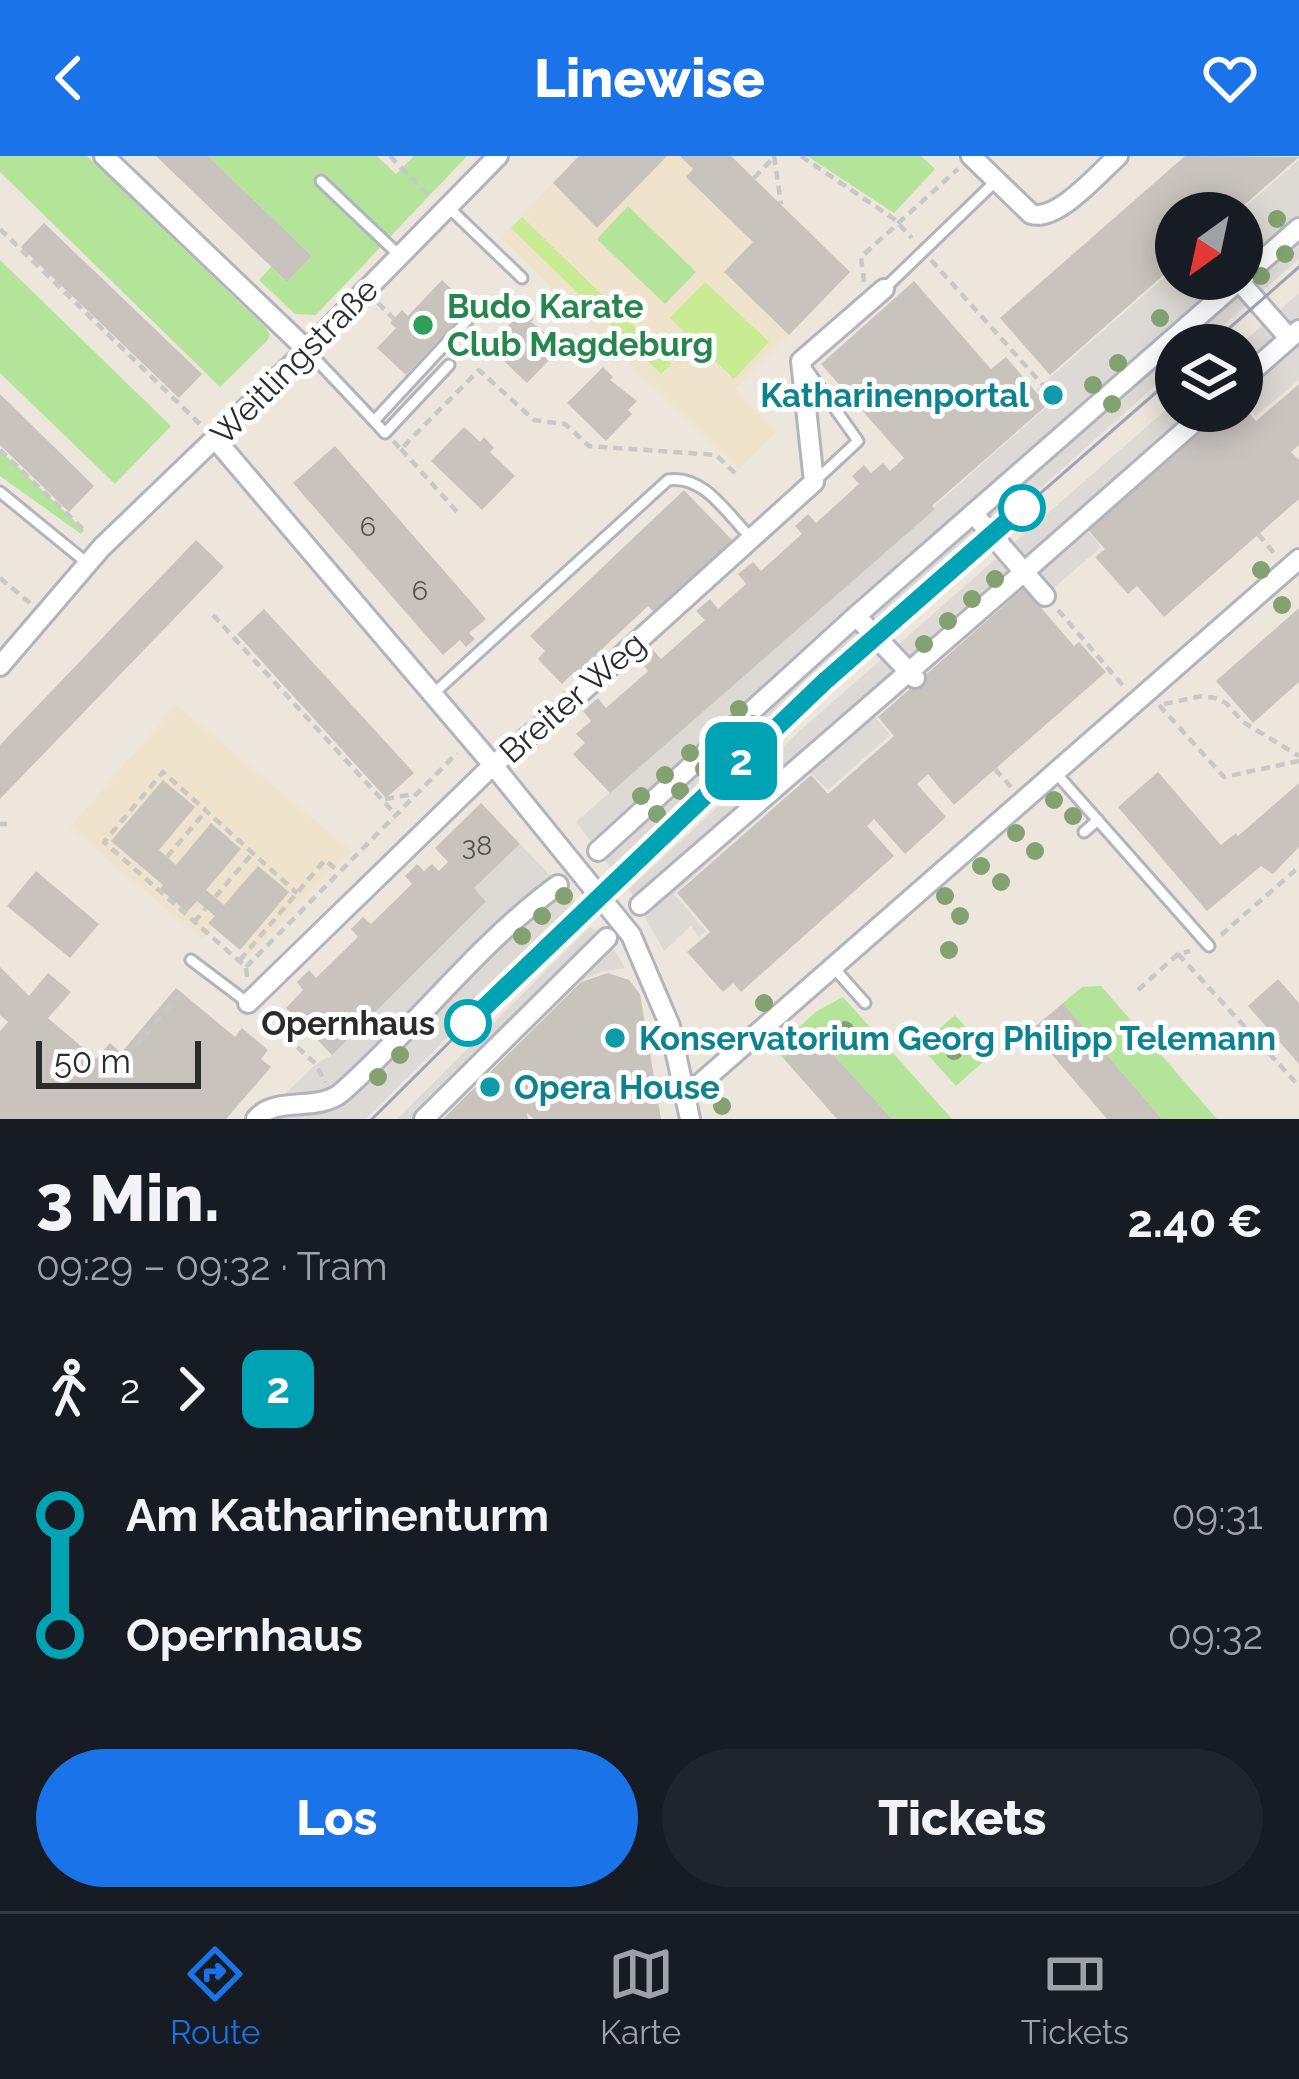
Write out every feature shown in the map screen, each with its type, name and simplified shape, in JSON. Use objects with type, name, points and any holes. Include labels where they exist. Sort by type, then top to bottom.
[{"type":"street","points":[[104,156],[307,350]]},
{"type":"street","name":"Weitlingstraße","points":[[0,666],[88,563],[498,156]]},
{"type":"street","points":[[972,156],[1031,214],[1045,216],[1118,156]]},
{"type":"street","points":[[1263,259],[1299,228]]},
{"type":"street","points":[[814,482],[801,361],[884,290]]},
{"type":"street","points":[[1190,324],[1217,300]]},
{"type":"street","points":[[1261,300],[1294,334],[1263,361]]},
{"type":"street","points":[[598,851],[856,616],[1155,355]]},
{"type":"street","points":[[640,905],[1187,432]]},
{"type":"street","points":[[216,440],[631,934],[656,988],[690,1119]]},
{"type":"street","name":"Breiter Weg","points":[[248,1003],[493,765],[566,706],[814,482]]},
{"type":"street","points":[[973,513],[1045,596]]},
{"type":"street","points":[[687,1095],[1055,772],[1148,700],[1293,564]]},
{"type":"street","points":[[856,616],[911,675]]},
{"type":"street","points":[[256,1119],[266,1109],[334,1098],[518,917],[558,885]]},
{"type":"street","points":[[424,1119],[607,938]]},
{"type":"street","points":[[333,1119],[334,1098]]},
{"type":"lane","points":[[884,290],[997,180]]},
{"type":"lane","points":[[321,181],[400,256]]},
{"type":"lane","points":[[446,209],[522,278]]},
{"type":"lane","points":[[374,422],[475,312]]},
{"type":"lane","points":[[307,350],[385,433],[449,365]]},
{"type":"lane","points":[[801,361],[858,441],[814,482]]},
{"type":"lane","points":[[433,694],[668,480],[700,486],[751,538]]},
{"type":"lane","points":[[0,492],[88,563]]},
{"type":"lane","points":[[1055,772],[1209,946]]},
{"type":"lane","points":[[1084,832],[1098,820]]},
{"type":"lane","points":[[190,960],[248,1003]]},
{"type":"lane","points":[[833,968],[865,1003]]},
{"type":"path","points":[[390,156],[446,209]]},
{"type":"path","points":[[754,178],[774,156]]},
{"type":"path","points":[[774,156],[781,204]]},
{"type":"path","points":[[801,156],[898,224],[1052,394]]},
{"type":"path","points":[[864,282],[861,257],[972,156]]},
{"type":"path","points":[[0,229],[216,440]]},
{"type":"path","points":[[387,313],[394,320]]},
{"type":"path","points":[[401,449],[479,370],[535,420],[565,424],[589,446],[716,455],[736,474]]},
{"type":"path","points":[[385,433],[459,514]]},
{"type":"path","points":[[0,450],[85,530]]},
{"type":"path","points":[[1258,534],[1293,564]]},
{"type":"path","points":[[0,578],[44,614]]},
{"type":"path","points":[[1045,596],[1224,777],[1299,759]]},
{"type":"path","points":[[212,615],[395,815]]},
{"type":"path","points":[[1148,700],[1215,698],[1299,759]]},
{"type":"path","points":[[246,967],[453,757]]},
{"type":"path","points":[[167,857],[208,809],[163,772],[104,842],[246,967],[248,1003],[316,1064],[334,1098]]},
{"type":"path","points":[[380,797],[416,794]]},
{"type":"path","points":[[205,812],[297,892]]},
{"type":"path","points":[[215,898],[251,854]]},
{"type":"path","points":[[239,961],[325,860],[339,872]]},
{"type":"path","points":[[1138,990],[1178,954],[1209,946],[1299,868]]},
{"type":"path","points":[[194,923],[206,908]]},
{"type":"path","points":[[214,940],[220,933]]},
{"type":"path","points":[[1178,954],[1299,1086]]},
{"type":"path","points":[[126,1057],[182,992]]},
{"type":"shaded area","points":[[579,156],[732,156],[850,272],[735,389],[777,432],[739,470],[501,238]]},
{"type":"shaded area","points":[[1299,160],[1299,259],[1263,291],[1263,192]]},
{"type":"shaded area","points":[[1155,285],[1155,300],[1252,300],[1225,324],[1155,324],[1155,386],[612,870],[576,822],[1049,405],[1037,389]]},
{"type":"shaded area","points":[[1299,293],[1299,380],[1263,410],[1263,325]]},
{"type":"shaded area","points":[[1155,419],[1155,432],[1195,432],[1086,529],[1101,547],[1040,600],[1021,583],[874,715],[890,735],[828,790],[810,772],[674,894],[706,931],[699,937],[691,926],[664,951],[629,889],[803,728]]},
{"type":"shaded area","points":[[176,705],[352,851],[250,955],[213,927],[202,939],[70,827]]},
{"type":"shaded area","points":[[520,844],[579,905],[366,1119],[247,1119],[258,1105],[279,1100],[332,1055],[486,903],[474,888]]},
{"type":"shaded area","points":[[590,927],[607,938],[625,968],[600,972],[577,983],[439,1119],[397,1119]]},
{"type":"green space","points":[[0,156],[87,156],[266,328],[267,341],[220,387],[0,172]]},
{"type":"green space","points":[[208,156],[377,156],[396,174],[414,156],[467,156],[316,315],[295,314],[259,280],[271,267],[287,282],[312,256]]},
{"type":"green space","points":[[807,156],[921,156],[935,169],[894,213]]},
{"type":"green space","points":[[628,206],[696,272],[665,304],[597,239]]},
{"type":"green space","points":[[522,217],[672,363],[661,374],[511,228]]},
{"type":"green space","points":[[0,260],[171,426],[115,484],[0,373]]},
{"type":"green space","points":[[705,282],[769,342],[734,379],[670,318]]},
{"type":"green space","points":[[0,450],[84,530],[81,534],[0,476]]},
{"type":"green space","points":[[1101,986],[1217,1119],[1162,1119],[1063,1003],[1082,987]]},
{"type":"green space","points":[[843,997],[952,1119],[892,1119],[814,1033],[784,1059],[774,1049],[817,1011]]},
{"type":"green space","points":[[955,1015],[991,1055],[956,1086],[920,1046]]},
{"type":"building","points":[[156,156],[208,156],[312,256],[287,282]]},
{"type":"building","points":[[579,156],[667,156],[597,228],[553,183]]},
{"type":"building","points":[[680,156],[731,156],[850,272],[789,335],[724,272],[753,242],[686,177],[693,169]]},
{"type":"building","points":[[1185,156],[1299,157],[1259,192],[1155,192],[1155,282],[1050,375],[1000,318]]},
{"type":"building","points":[[44,223],[202,374],[179,398],[21,247]]},
{"type":"building","name":"Budo Karate Club Magdeburg","points":[[442,280],[470,307],[406,375],[377,348],[396,328],[390,323],[402,310],[408,316]]},
{"type":"building","points":[[914,281],[991,369],[1006,357],[1047,405],[610,793],[573,754],[585,743],[576,734],[591,721],[583,711],[598,698],[606,708],[648,671],[640,661],[653,650],[661,659],[705,620],[696,611],[710,599],[718,609],[746,584],[738,574],[753,562],[761,571],[802,534],[795,526],[808,514],[816,523],[859,484],[852,476],[864,465],[871,473],[883,463],[890,471],[904,458],[821,364]]},
{"type":"building","points":[[524,309],[534,319],[531,322],[558,343],[549,352],[553,356],[527,383],[488,346]]},
{"type":"building","points":[[603,367],[613,377],[610,380],[637,401],[628,410],[632,414],[606,441],[567,403]]},
{"type":"building","points":[[1299,384],[1299,445],[1291,452],[1299,460],[1299,499],[1164,617],[1137,586],[1128,594],[1095,557],[1105,549],[1088,530],[1200,432],[1263,432],[1263,415]]},
{"type":"building","points":[[0,394],[94,486],[69,512],[0,445]]},
{"type":"building","points":[[464,427],[480,442],[484,437],[494,448],[490,452],[515,476],[482,510],[431,461]]},
{"type":"building","points":[[335,446],[486,619],[469,633],[475,639],[466,647],[460,640],[443,655],[293,483]]},
{"type":"building","points":[[684,490],[733,541],[656,614],[648,606],[602,649],[612,659],[585,684],[574,672],[562,684],[538,659],[545,651],[530,636]]},
{"type":"building","points":[[196,540],[224,567],[0,799],[0,745]]},
{"type":"building","points":[[1024,588],[1074,646],[1079,642],[1106,672],[954,805],[928,774],[917,784],[946,817],[905,854],[874,819],[867,826],[894,856],[741,992],[733,983],[723,992],[687,952],[710,932],[677,893],[811,775],[828,794],[894,736],[878,717]]},
{"type":"building","points":[[1299,608],[1299,682],[1253,723],[1216,681]]},
{"type":"building","points":[[264,609],[414,773],[386,798],[237,634]]},
{"type":"building","points":[[1158,772],[1221,845],[1299,783],[1299,847],[1273,874],[1261,866],[1207,911],[1118,807]]},
{"type":"building","points":[[163,780],[195,807],[159,850],[176,865],[211,823],[241,849],[206,890],[224,905],[258,866],[289,892],[240,950],[208,923],[215,916],[197,901],[187,912],[111,841]]},
{"type":"building","points":[[481,803],[520,844],[474,888],[486,902],[332,1055],[286,1008],[303,990],[297,982],[309,970],[316,978],[358,937],[351,929],[363,917],[371,924],[412,884],[405,876],[417,864],[424,871],[432,864],[439,871],[448,862],[435,848]]},
{"type":"building","points":[[36,871],[99,924],[70,958],[7,906]]},
{"type":"building","points":[[0,967],[29,996],[48,973],[71,992],[48,1018],[96,1059],[110,1043],[121,1053],[176,988],[235,1037],[242,1028],[268,1050],[261,1059],[271,1067],[226,1119],[0,1119],[0,1031],[8,1022],[0,1015]]},
{"type":"building","points":[[608,973],[629,980],[640,994],[661,1119],[534,1119],[527,1113],[528,1119],[443,1119],[581,982]]},
{"type":"building","points":[[1278,979],[1299,1003],[1299,1064],[1248,1006]]},
{"type":"building","points":[[1063,1003],[1162,1119],[1107,1119],[1031,1030]]},
{"type":"building","points":[[814,1033],[892,1119],[837,1119],[784,1059]]},
{"type":"tram line","points":[[1234,324],[1299,267]]},
{"type":"tram line","points":[[372,1119],[599,894],[824,682],[1155,393]]},
{"type":"tram line","name":"2","points":[[468,1023],[824,682],[1022,508]]},
{"type":"place","name":"Budo Karate Club Magdeburg","points":[[423,325]]},
{"type":"place","name":"Katharinenportal","points":[[1053,395]]},
{"type":"place","name":"Opernhaus","points":[[468,1023]]},
{"type":"place","name":"Konservatorium Georg Philipp Telemann","points":[[615,1038]]},
{"type":"place","name":"Opera House","points":[[490,1087]]}]
